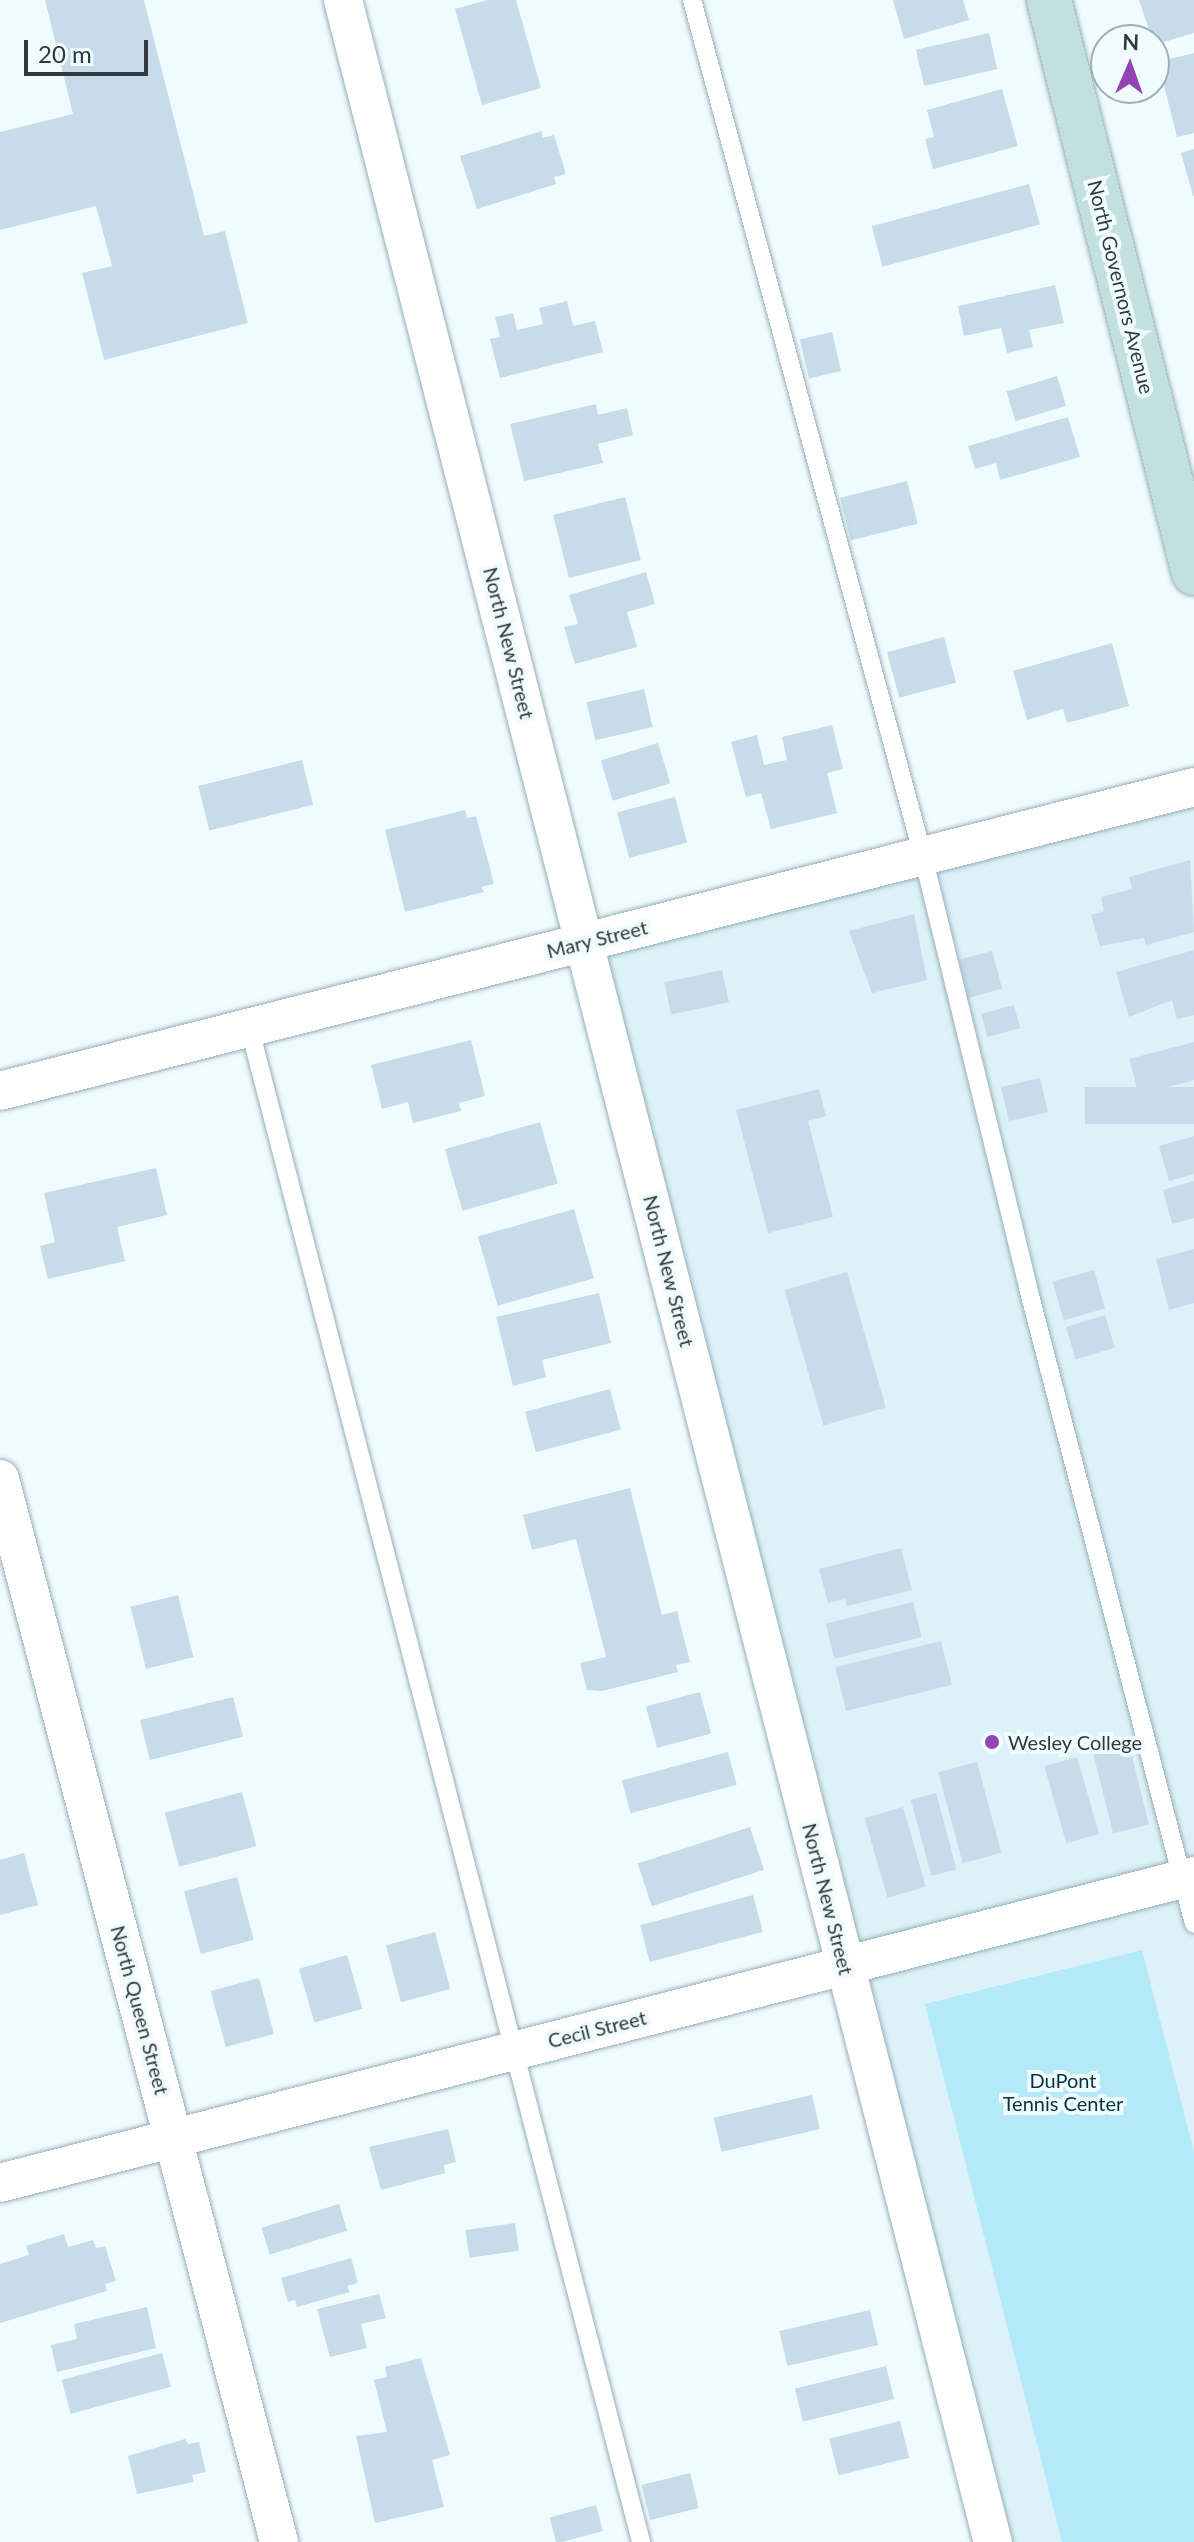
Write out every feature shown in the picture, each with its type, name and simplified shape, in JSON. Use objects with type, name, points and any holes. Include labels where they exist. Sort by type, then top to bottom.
[{"type":"main road","name":"North Governors Avenue","points":[[1049,0],[1194,573]]},
{"type":"street","name":"North New Street","points":[[343,0],[993,2542]]},
{"type":"street","name":"Mary Street","points":[[0,1091],[1194,787]]},
{"type":"street","name":"North Queen Street","points":[[0,1479],[279,2542]]},
{"type":"street","name":"Cecil Street","points":[[0,2183],[1188,1877]]},
{"type":"lane","points":[[692,0],[923,856],[1028,1288],[1188,1877],[1194,1924]]},
{"type":"lane","points":[[249,1026],[641,2542]]},
{"type":"shaded area","name":"Wesley College","points":[[1194,786],[1194,2542],[994,2542],[586,941]]},
{"type":"green space","name":"DuPont Tennis Center","points":[[1142,1950],[1194,2152],[1194,2542],[1062,2542],[925,2004]]},
{"type":"building","points":[[45,0],[144,0],[204,236],[225,231],[248,323],[104,360],[82,273],[112,266],[96,206],[0,230],[0,132],[73,114]]},
{"type":"building","points":[[488,0],[516,0],[541,88],[482,105],[455,9]]},
{"type":"building","points":[[893,0],[963,0],[969,20],[904,39]]},
{"type":"building","points":[[1139,0],[1194,0],[1194,33],[1170,40],[1170,24],[1147,24]]},
{"type":"building","points":[[989,33],[997,69],[924,86],[916,50]]},
{"type":"building","points":[[1194,53],[1194,133],[1177,137],[1169,104],[1170,59]]},
{"type":"building","points":[[1002,89],[1018,146],[933,169],[925,139],[934,137],[927,110]]},
{"type":"building","points":[[542,131],[542,138],[554,135],[566,174],[554,177],[556,184],[477,209],[460,156]]},
{"type":"building","points":[[1194,149],[1194,196],[1193,196],[1181,153]]},
{"type":"building","points":[[1029,184],[1040,225],[882,267],[872,226]]},
{"type":"building","points":[[1055,285],[1064,323],[1029,330],[1033,347],[1007,353],[1001,328],[964,336],[958,306]]},
{"type":"building","points":[[567,301],[573,326],[595,321],[603,352],[500,378],[490,339],[500,337],[495,317],[513,313],[517,330],[543,324],[539,308]]},
{"type":"building","points":[[832,332],[841,371],[809,378],[800,339]]},
{"type":"building","points":[[1057,376],[1066,406],[1015,421],[1006,391]]},
{"type":"building","points":[[596,404],[598,415],[627,408],[633,435],[598,444],[603,463],[524,481],[510,424]]},
{"type":"building","points":[[1068,417],[1080,457],[1000,480],[996,463],[975,469],[968,446]]},
{"type":"building","points":[[907,481],[918,524],[851,540],[840,498]]},
{"type":"building","points":[[625,497],[641,560],[569,578],[553,515]]},
{"type":"building","points":[[646,572],[655,604],[627,612],[637,647],[575,664],[564,627],[578,624],[569,595]]},
{"type":"building","points":[[944,637],[956,682],[899,698],[887,652]]},
{"type":"building","points":[[1112,643],[1129,706],[1067,723],[1063,709],[1027,720],[1013,671]]},
{"type":"building","points":[[644,689],[653,727],[595,740],[587,702]]},
{"type":"building","points":[[832,725],[843,769],[827,773],[837,813],[771,829],[761,793],[746,797],[731,742],[757,735],[764,765],[787,760],[782,737]]},
{"type":"building","points":[[658,743],[670,783],[613,801],[601,761]]},
{"type":"building","points":[[302,760],[313,805],[209,831],[198,786]]},
{"type":"building","points":[[675,797],[687,842],[629,858],[617,813]]},
{"type":"building","points":[[465,810],[467,818],[476,816],[494,884],[481,887],[484,892],[405,912],[385,830]]},
{"type":"building","points":[[1190,860],[1194,932],[1146,945],[1144,938],[1100,946],[1091,915],[1104,911],[1101,897],[1132,889],[1129,877]]},
{"type":"building","points":[[914,914],[927,980],[872,993],[849,931]]},
{"type":"building","points":[[1194,950],[1194,1015],[1177,1019],[1172,1000],[1129,1017],[1116,972]]},
{"type":"building","points":[[992,951],[1002,989],[969,997],[959,960]]},
{"type":"building","points":[[722,970],[729,1002],[671,1015],[664,982]]},
{"type":"building","points":[[1014,1005],[1020,1028],[987,1037],[981,1014]]},
{"type":"building","points":[[471,1040],[485,1096],[459,1103],[461,1111],[413,1123],[408,1102],[382,1109],[371,1065]]},
{"type":"building","points":[[1194,1042],[1194,1080],[1139,1095],[1129,1059]]},
{"type":"building","points":[[1040,1078],[1048,1112],[1009,1121],[1001,1087]]},
{"type":"building","points":[[1085,1087],[1194,1087],[1194,1124],[1085,1124]]},
{"type":"building","points":[[819,1089],[826,1116],[808,1121],[833,1217],[768,1233],[736,1110]]},
{"type":"building","points":[[540,1122],[558,1184],[462,1211],[445,1149]]},
{"type":"building","points":[[1194,1136],[1194,1174],[1169,1181],[1159,1146]]},
{"type":"building","points":[[156,1168],[167,1215],[117,1227],[125,1261],[48,1279],[40,1246],[55,1242],[44,1193]]},
{"type":"building","points":[[1194,1181],[1194,1218],[1172,1224],[1163,1190]]},
{"type":"building","points":[[574,1209],[594,1278],[498,1306],[478,1237]]},
{"type":"building","points":[[1194,1249],[1194,1303],[1169,1310],[1156,1259]]},
{"type":"building","points":[[1094,1270],[1105,1308],[1064,1320],[1053,1282]]},
{"type":"building","points":[[847,1272],[886,1408],[823,1425],[785,1290]]},
{"type":"building","points":[[599,1293],[611,1343],[542,1360],[546,1377],[513,1386],[496,1317]]},
{"type":"building","points":[[1105,1315],[1115,1348],[1076,1360],[1066,1327]]},
{"type":"building","points":[[610,1389],[621,1430],[536,1452],[525,1412]]},
{"type":"building","points":[[630,1488],[662,1615],[677,1611],[690,1662],[676,1665],[678,1672],[602,1691],[587,1690],[580,1663],[606,1657],[576,1539],[532,1550],[523,1515]]},
{"type":"building","points":[[901,1548],[912,1590],[847,1606],[845,1599],[828,1603],[819,1569]]},
{"type":"building","points":[[178,1595],[193,1657],[146,1669],[130,1607]]},
{"type":"building","points":[[913,1602],[922,1637],[834,1659],[826,1624]]},
{"type":"building","points":[[941,1641],[952,1685],[846,1711],[835,1667]]},
{"type":"building","points":[[700,1692],[711,1734],[657,1748],[646,1706]]},
{"type":"building","points":[[233,1697],[243,1737],[150,1760],[140,1720]]},
{"type":"building","points":[[1128,1740],[1149,1824],[1113,1833],[1092,1749]]},
{"type":"building","points":[[728,1752],[737,1785],[631,1813],[622,1780]]},
{"type":"building","points":[[1077,1757],[1099,1834],[1066,1843],[1044,1766]]},
{"type":"building","points":[[977,1762],[1001,1853],[963,1863],[938,1772]]},
{"type":"building","points":[[242,1792],[256,1846],[179,1867],[165,1813]]},
{"type":"building","points":[[936,1793],[956,1869],[931,1876],[911,1800]]},
{"type":"building","points":[[903,1807],[926,1887],[887,1898],[865,1818]]},
{"type":"building","points":[[750,1827],[764,1870],[652,1906],[638,1863]]},
{"type":"building","points":[[24,1853],[38,1905],[0,1915],[0,1860]]},
{"type":"building","points":[[237,1877],[254,1940],[201,1954],[184,1891]]},
{"type":"building","points":[[753,1895],[763,1932],[650,1962],[640,1925]]},
{"type":"building","points":[[435,1932],[450,1989],[401,2002],[386,1945]]},
{"type":"building","points":[[347,1955],[362,2009],[314,2023],[299,1969]]},
{"type":"building","points":[[259,1978],[274,2034],[226,2047],[211,1991]]},
{"type":"building","points":[[812,2095],[820,2129],[721,2152],[714,2118]]},
{"type":"building","points":[[448,2129],[456,2162],[444,2165],[445,2173],[381,2190],[369,2147]]},
{"type":"building","points":[[339,2204],[347,2231],[270,2254],[262,2228]]},
{"type":"building","points":[[515,2223],[519,2251],[469,2258],[465,2230]]},
{"type":"building","points":[[64,2234],[68,2247],[93,2240],[96,2248],[105,2246],[116,2281],[105,2284],[107,2291],[0,2323],[0,2264],[29,2255],[26,2246]]},
{"type":"building","points":[[351,2258],[358,2283],[347,2286],[350,2292],[297,2307],[295,2300],[288,2302],[281,2278]]},
{"type":"building","points":[[379,2294],[386,2318],[361,2324],[367,2348],[330,2357],[317,2309]]},
{"type":"building","points":[[147,2307],[156,2348],[57,2372],[51,2345],[77,2339],[74,2324]]},
{"type":"building","points":[[870,2310],[878,2345],[787,2366],[779,2331]]},
{"type":"building","points":[[162,2353],[171,2387],[71,2414],[62,2380]]},
{"type":"building","points":[[421,2358],[450,2455],[432,2460],[444,2507],[375,2523],[356,2436],[387,2432],[374,2380],[387,2377],[385,2367]]},
{"type":"building","points":[[886,2366],[894,2399],[803,2422],[795,2389]]},
{"type":"building","points":[[900,2421],[909,2458],[838,2476],[829,2439]]},
{"type":"building","points":[[185,2439],[188,2444],[199,2442],[206,2472],[192,2475],[194,2482],[137,2494],[128,2456]]},
{"type":"building","points":[[690,2473],[699,2508],[650,2520],[641,2485]]},
{"type":"building","points":[[596,2505],[603,2531],[556,2542],[550,2517]]},
{"type":"place","name":"Wesley College","points":[[992,1742]]}]
